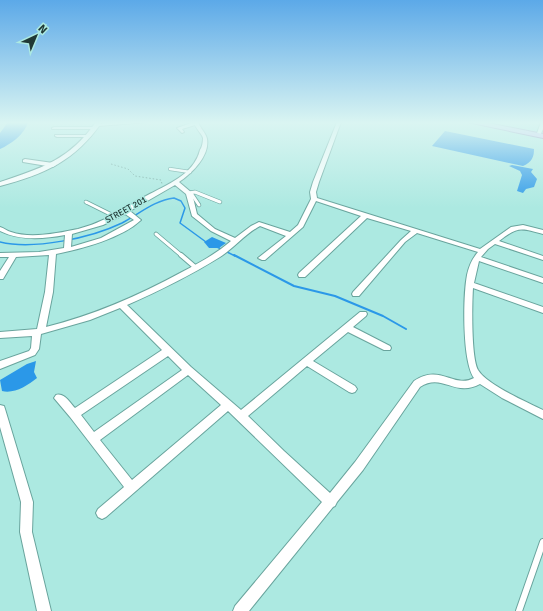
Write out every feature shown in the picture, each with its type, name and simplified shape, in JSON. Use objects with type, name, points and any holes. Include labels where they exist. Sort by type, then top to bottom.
[{"type":"street","points":[[0,184],[53,165],[70,156],[75,151]]},
{"type":"street","name":"STREET 201","points":[[0,229],[11,234],[26,236],[69,232],[101,224],[175,184],[190,172],[202,151]]},
{"type":"street","points":[[262,258],[301,226],[314,199],[313,192],[328,151]]},
{"type":"street","points":[[25,161],[53,165]]},
{"type":"street","points":[[175,184],[190,193],[194,215],[213,230],[236,241]]},
{"type":"street","points":[[314,199],[416,231],[543,281]]},
{"type":"street","points":[[0,255],[53,251],[102,240],[138,220],[125,211]]},
{"type":"street","points":[[302,274],[366,215]]},
{"type":"street","points":[[0,335],[39,332],[71,323],[121,304],[196,267],[223,251],[259,224],[291,235]]},
{"type":"street","points":[[543,232],[521,226],[509,229],[479,255],[470,284],[469,338],[474,370],[481,380],[499,392],[543,415]]},
{"type":"street","points":[[356,294],[403,241],[416,231]]},
{"type":"street","points":[[67,248],[69,232]]},
{"type":"street","points":[[494,241],[543,258]]},
{"type":"street","points":[[0,365],[32,353],[35,349],[49,292],[53,251]]},
{"type":"street","points":[[0,277],[14,255]]},
{"type":"street","points":[[470,284],[543,310]]},
{"type":"street","points":[[121,304],[188,370],[241,416],[280,455],[331,502]]},
{"type":"street","points":[[241,416],[363,314]]},
{"type":"street","points":[[348,328],[387,348]]},
{"type":"street","points":[[74,414],[168,351]]},
{"type":"street","points":[[307,362],[352,390]]},
{"type":"street","points":[[93,439],[188,370]]},
{"type":"street","points":[[240,611],[331,502],[359,466],[417,384],[424,378],[432,377],[467,386],[481,380]]},
{"type":"street","points":[[59,398],[74,414],[132,488]]},
{"type":"street","points":[[102,513],[228,405]]},
{"type":"street","points":[[0,409],[27,502],[26,532],[44,611]]},
{"type":"lane","points":[[170,169],[190,172]]},
{"type":"lane","points":[[190,193],[198,193],[220,202]]},
{"type":"lane","points":[[190,193],[199,205]]},
{"type":"lane","points":[[86,202],[116,217]]},
{"type":"lane","points":[[156,234],[196,267]]},
{"type":"lane","points":[[519,611],[543,542]]},
{"type":"path","points":[[111,164],[128,169],[134,176],[161,180],[162,184],[175,184]]},
{"type":"water","points":[[453,151],[534,151],[533,157],[529,163],[523,166]]},
{"type":"water","points":[[512,165],[533,169],[531,172],[537,179],[534,187],[526,189],[523,193],[517,191],[522,175],[520,171],[509,166]]},
{"type":"water","points":[[212,237],[226,243],[219,248],[209,248],[204,242]]},
{"type":"water","points":[[36,361],[34,372],[37,378],[16,390],[7,392],[2,391],[0,380],[27,364]]},
{"type":"waterway","points":[[0,242],[29,245],[79,238],[122,223],[160,201],[174,198],[181,201],[185,208],[180,223],[206,242]]},
{"type":"waterway","points":[[217,247],[235,256]]},
{"type":"waterway","points":[[234,255],[294,286],[335,296],[383,316],[406,329]]}]
